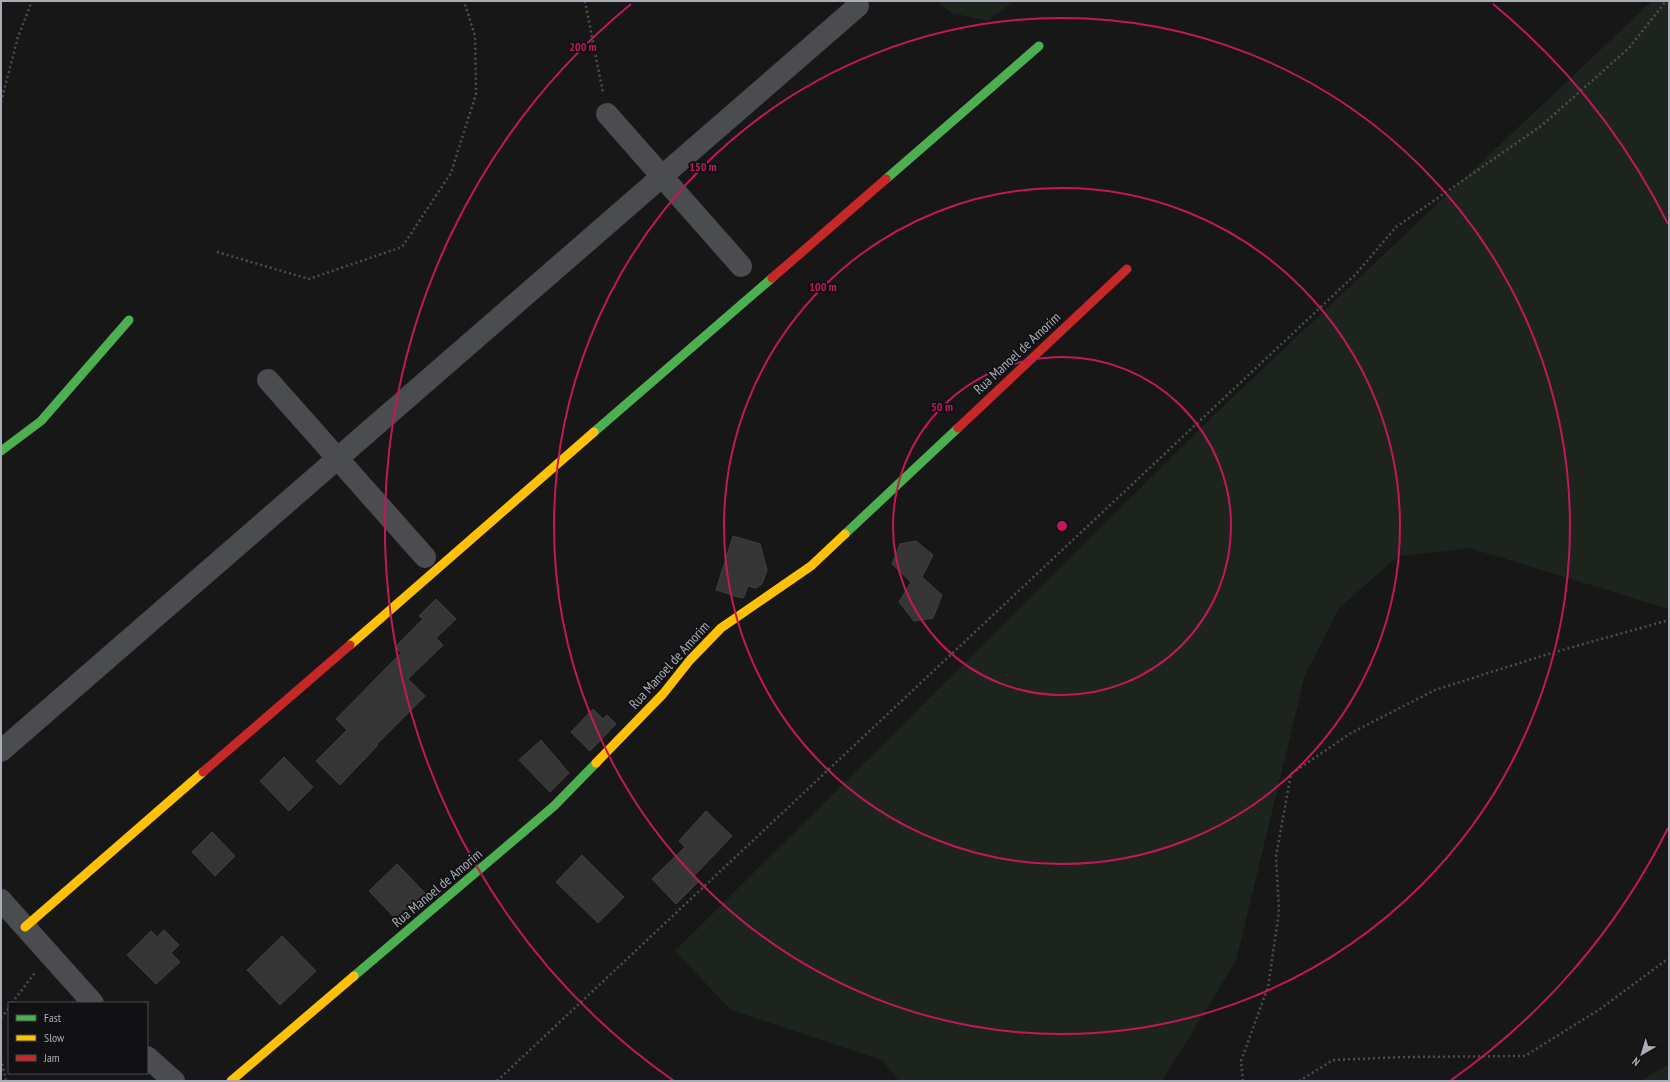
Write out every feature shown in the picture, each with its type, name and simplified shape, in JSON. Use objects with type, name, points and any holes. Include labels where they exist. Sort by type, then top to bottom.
[{"type":"street","points":[[1,751],[858,6]]},
{"type":"street","points":[[25,927],[1039,46]]},
{"type":"street","points":[[607,114],[741,266]]},
{"type":"street","name":"Rua Manoel de Amorim","points":[[231,1081],[554,806],[663,694],[690,660],[721,628],[811,566],[1127,269]]},
{"type":"street","points":[[1,451],[41,421],[129,320]]},
{"type":"street","points":[[268,380],[425,557]]},
{"type":"street","points":[[1,900],[92,1002]]},
{"type":"street","points":[[148,1058],[174,1081]]},
{"type":"path","points":[[1,102],[18,37],[32,1]]},
{"type":"path","points":[[217,252],[310,279],[402,248],[451,173],[476,94],[475,36],[464,1]]},
{"type":"path","points":[[585,1],[607,114]]},
{"type":"path","points":[[497,1081],[1356,274],[1396,227],[1541,126],[1629,48],[1666,1]]},
{"type":"path","points":[[1243,1081],[1241,1061],[1268,987],[1279,912],[1276,856],[1291,774],[1351,733],[1435,690],[1548,654],[1669,620]]},
{"type":"path","points":[[1298,1081],[1334,1060],[1404,1057],[1525,1056],[1600,1009],[1669,958]]},
{"type":"path","points":[[1,1018],[8,1009]]},
{"type":"path","points":[[1,1059],[6,1081]]},
{"type":"shaded area","points":[[936,1],[1014,1],[988,21],[952,13]]},
{"type":"shaded area","points":[[1652,1],[1669,1],[1669,609],[1470,548],[1398,556],[1339,608],[1305,675],[1236,961],[1162,1081],[899,1081],[882,1060],[731,1010],[675,951],[1213,416]]},
{"type":"shaded area","points":[[1669,1064],[1669,1081],[1641,1081]]},
{"type":"building","points":[[733,536],[760,544],[767,570],[762,584],[756,588],[748,586],[744,597],[742,598],[716,590]]},
{"type":"building","points":[[916,541],[933,555],[922,577],[942,595],[933,618],[914,621],[899,602],[911,582],[892,564],[900,544]]},
{"type":"building","points":[[436,599],[456,619],[436,638],[443,645],[408,679],[425,696],[377,744],[378,745],[340,785],[316,761],[347,730],[336,719],[401,653],[395,647],[423,619],[419,616]]},
{"type":"building","points":[[593,709],[603,719],[607,715],[616,724],[590,751],[571,732]]},
{"type":"building","points":[[541,740],[569,773],[550,792],[519,760]]},
{"type":"building","points":[[284,757],[313,787],[289,811],[260,781]]},
{"type":"building","points":[[706,811],[732,836],[693,877],[698,882],[676,904],[652,879],[685,847],[679,841]]},
{"type":"building","points":[[212,832],[235,856],[215,876],[192,852]]},
{"type":"building","points":[[582,855],[624,897],[598,923],[556,882]]},
{"type":"building","points":[[397,864],[425,893],[397,920],[369,891]]},
{"type":"building","points":[[164,930],[179,945],[171,953],[180,962],[156,984],[127,955],[151,931],[157,937]]},
{"type":"building","points":[[282,936],[316,971],[280,1005],[247,970]]},
{"type":"traffic: fast","points":[[886,179],[1039,46]]},
{"type":"traffic: fast","points":[[594,432],[772,278]]},
{"type":"traffic: fast","points":[[1,451],[41,421],[129,320]]},
{"type":"traffic: fast","points":[[845,534],[958,428]]},
{"type":"traffic: fast","points":[[354,976],[554,806],[596,763]]},
{"type":"traffic: slow","points":[[350,645],[594,432]]},
{"type":"traffic: slow","points":[[596,763],[663,694],[690,660],[721,628],[811,566],[845,534]]},
{"type":"traffic: slow","points":[[25,927],[203,772]]},
{"type":"traffic: slow","points":[[231,1081],[354,976]]},
{"type":"traffic: jam","points":[[772,278],[886,179]]},
{"type":"traffic: jam","points":[[958,428],[1127,269]]},
{"type":"traffic: jam","points":[[203,772],[350,645]]}]
